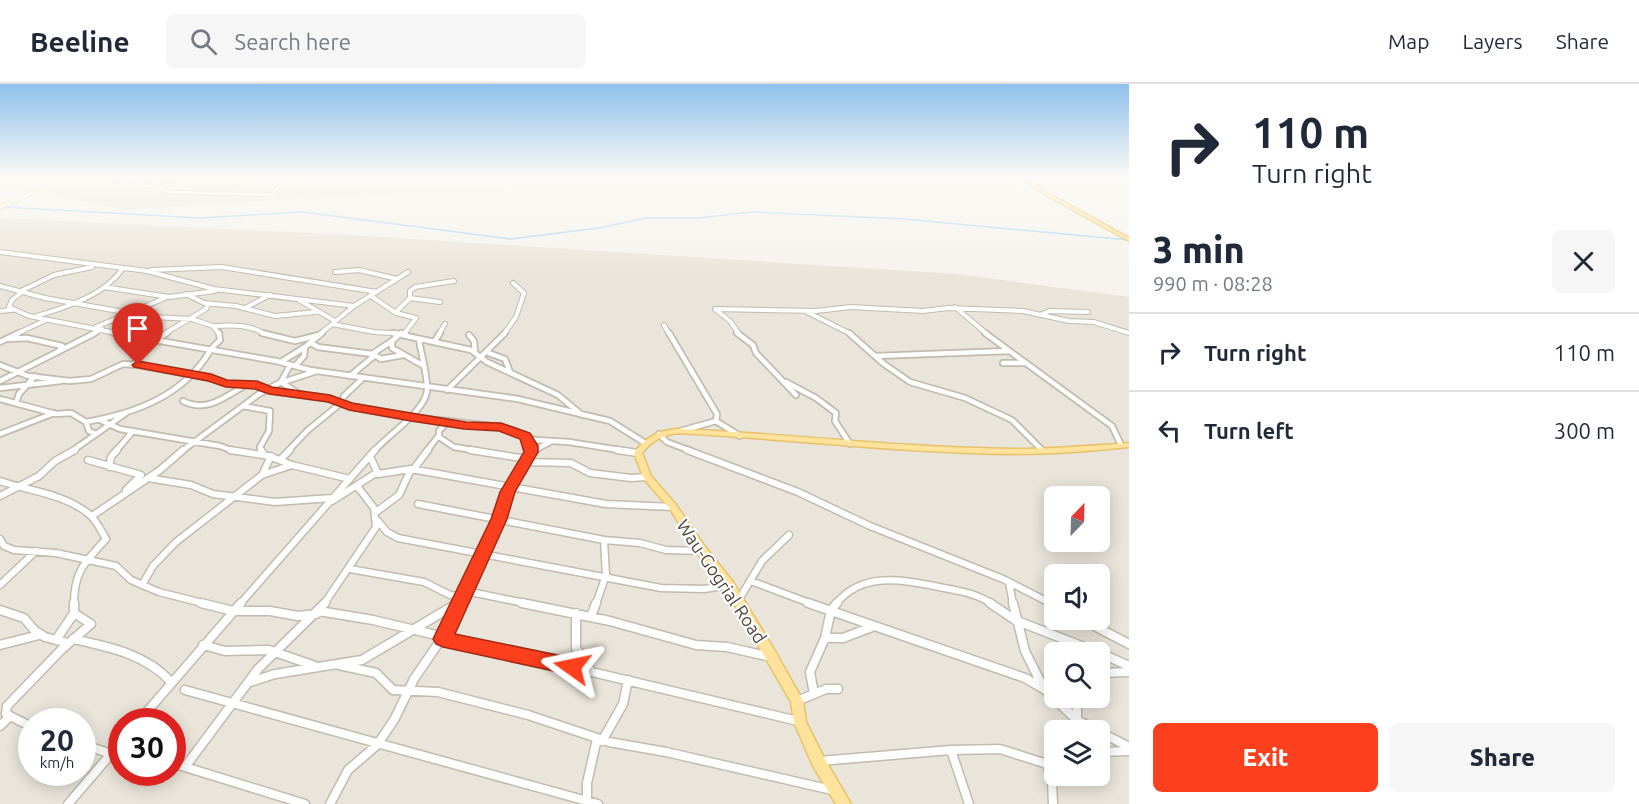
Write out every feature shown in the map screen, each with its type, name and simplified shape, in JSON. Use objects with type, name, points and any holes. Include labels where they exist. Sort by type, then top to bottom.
[{"type":"main road","points":[[1078,210],[1129,239]]},
{"type":"main road","points":[[638,453],[645,442],[659,434],[678,431],[850,444],[996,451],[1098,449],[1125,445]]},
{"type":"main road","name":"Wau-Gogrial Road","points":[[638,453],[647,477],[673,507],[702,551],[729,585],[772,657],[797,700],[800,722],[818,761],[844,804]]},
{"type":"street","points":[[0,252],[141,270],[226,290],[354,306]]},
{"type":"street","points":[[10,308],[21,292],[54,275],[96,266]]},
{"type":"street","points":[[141,270],[222,267],[377,292]]},
{"type":"street","points":[[35,317],[76,302],[104,287],[117,278],[123,268]]},
{"type":"street","points":[[335,272],[359,270],[398,279]]},
{"type":"street","points":[[280,362],[311,343],[354,306],[408,272]]},
{"type":"street","points":[[396,312],[410,298],[410,291],[417,286],[454,281]]},
{"type":"street","points":[[447,390],[481,358],[523,306],[524,293],[513,284]]},
{"type":"street","points":[[0,286],[21,292],[152,316],[189,319],[213,326],[248,327],[264,334],[295,341],[319,335]]},
{"type":"street","points":[[104,287],[167,297]]},
{"type":"street","points":[[94,327],[167,297],[226,290]]},
{"type":"street","points":[[186,294],[207,306]]},
{"type":"street","points":[[245,308],[272,294]]},
{"type":"street","points":[[350,376],[373,355],[403,333],[416,318],[396,312],[371,296]]},
{"type":"street","points":[[410,298],[440,302]]},
{"type":"street","points":[[298,299],[334,322],[374,332],[403,333],[475,352],[481,358],[558,394],[582,415]]},
{"type":"street","points":[[138,365],[139,356],[207,306],[219,304],[278,316],[316,312]]},
{"type":"street","points":[[796,395],[756,353],[753,345],[735,331],[730,321],[715,309],[803,311],[851,307],[923,311],[955,308],[1023,311],[1069,321],[1094,322],[1129,333]]},
{"type":"street","points":[[0,309],[10,308],[35,317],[210,351],[280,362],[317,371],[426,388],[512,397],[617,424],[645,442]]},
{"type":"street","points":[[955,308],[1112,426],[1125,445]]},
{"type":"street","points":[[803,311],[835,324],[910,382],[965,398],[1012,420],[1042,450]]},
{"type":"street","points":[[1041,315],[1050,311],[1088,312]]},
{"type":"street","points":[[0,342],[47,319]]},
{"type":"street","points":[[434,342],[445,324]]},
{"type":"street","points":[[664,325],[717,414],[716,421]]},
{"type":"street","points":[[0,496],[39,476],[55,461],[83,445],[107,424],[162,397],[192,375],[220,338],[219,332],[213,326]]},
{"type":"street","points":[[2,381],[102,329]]},
{"type":"street","points":[[469,334],[474,341],[475,352]]},
{"type":"street","points":[[18,335],[62,346],[56,353]]},
{"type":"street","points":[[150,708],[332,498],[389,434],[411,417],[427,396],[419,339]]},
{"type":"street","points":[[393,341],[392,348],[424,366]]},
{"type":"street","points":[[311,343],[321,347],[384,358],[403,355]]},
{"type":"street","points":[[281,382],[292,366],[304,356],[305,347]]},
{"type":"street","points":[[874,356],[973,350],[1011,352]]},
{"type":"street","points":[[486,352],[505,359],[510,372]]},
{"type":"street","points":[[1003,363],[1026,363]]},
{"type":"street","points":[[0,388],[88,380],[123,364],[138,365],[211,378],[224,384],[257,385],[267,389],[330,399],[411,417],[448,421],[464,426],[501,427],[535,440],[638,453]]},
{"type":"street","points":[[0,365],[34,376],[64,381]]},
{"type":"street","points":[[2,381],[10,368]]},
{"type":"street","points":[[92,516],[148,478],[193,441],[267,389],[281,382],[317,371]]},
{"type":"street","points":[[16,403],[34,376]]},
{"type":"street","points":[[281,459],[306,432],[341,403],[344,396],[363,378]]},
{"type":"street","points":[[779,378],[816,398],[836,413],[835,421],[850,444]]},
{"type":"street","points":[[281,382],[303,396]]},
{"type":"street","points":[[183,401],[196,406],[209,405],[246,385]]},
{"type":"street","points":[[0,399],[54,413],[71,413],[86,422],[126,413]]},
{"type":"street","points":[[243,406],[264,408],[270,411],[269,431],[260,447],[267,455]]},
{"type":"street","points":[[0,434],[54,413]]},
{"type":"street","points":[[100,420],[133,431],[220,446],[236,452],[267,455],[292,465],[350,479]]},
{"type":"street","points":[[376,512],[399,495],[412,470],[448,421]]},
{"type":"street","points":[[678,431],[716,421]]},
{"type":"street","points":[[716,421],[736,436]]},
{"type":"street","points":[[86,422],[89,431],[96,434]]},
{"type":"street","points":[[109,467],[111,457],[133,431]]},
{"type":"street","points":[[659,434],[667,442],[798,492],[878,529],[1009,582],[1044,599]]},
{"type":"street","points":[[438,435],[442,441],[454,447],[571,463],[590,473],[631,478],[647,477]]},
{"type":"street","points":[[330,804],[348,770],[377,745],[394,720],[409,689],[443,639],[499,519],[510,488],[528,458],[530,442],[522,435]]},
{"type":"street","points":[[528,458],[557,441]]},
{"type":"street","points":[[262,475],[267,455]]},
{"type":"street","points":[[370,456],[376,473]]},
{"type":"street","points":[[88,460],[141,475],[126,489],[126,493]]},
{"type":"street","points":[[142,585],[153,566],[172,546],[262,475],[292,465]]},
{"type":"street","points":[[326,505],[376,473],[412,470],[606,504],[673,507]]},
{"type":"street","points":[[148,478],[191,485],[213,494],[281,503],[332,498]]},
{"type":"street","points":[[0,481],[57,499],[92,516],[106,539],[84,560],[75,581],[74,613],[56,640]]},
{"type":"street","points":[[186,766],[275,651],[317,613],[374,534],[378,521],[376,512],[357,486]]},
{"type":"street","points":[[418,504],[604,540],[634,542],[666,550],[702,551]]},
{"type":"street","points":[[378,521],[394,536],[660,588],[704,589],[729,585]]},
{"type":"street","points":[[738,601],[762,561],[789,535]]},
{"type":"street","points":[[0,539],[10,549],[62,554],[118,567],[131,580],[142,585],[171,596],[232,612],[270,611],[298,616],[317,613],[361,615],[443,639],[591,671],[800,722]]},
{"type":"street","points":[[591,617],[606,578],[604,540]]},
{"type":"street","points":[[0,585],[36,552]]},
{"type":"street","points":[[350,569],[418,581],[450,595],[576,613],[696,645],[727,647],[772,657]]},
{"type":"street","points":[[814,693],[809,683],[808,670],[825,638],[831,610],[846,591],[868,582],[896,579],[979,595],[1015,620],[1070,642]]},
{"type":"street","points":[[751,581],[872,627],[1025,678],[1044,689]]},
{"type":"street","points":[[1009,582],[1015,620],[1037,679],[1044,689]]},
{"type":"street","points":[[248,683],[281,672],[339,665],[376,654],[463,596]]},
{"type":"street","points":[[0,610],[24,618],[39,634],[56,640],[71,641],[129,654],[161,668],[171,682]]},
{"type":"street","points":[[18,720],[5,712],[9,702],[91,624],[74,613]]},
{"type":"street","points":[[576,613],[574,628],[576,648],[591,671]]},
{"type":"street","points":[[825,638],[833,640],[845,638],[872,627]]},
{"type":"street","points":[[1102,630],[1129,644]]},
{"type":"street","points":[[0,645],[39,634]]},
{"type":"street","points":[[203,645],[225,651],[275,651],[319,668]]},
{"type":"street","points":[[1110,658],[1129,666]]},
{"type":"street","points":[[339,665],[376,673],[390,689],[438,692],[505,709],[600,740],[666,752],[834,790]]},
{"type":"street","points":[[1110,673],[1129,672]]},
{"type":"street","points":[[587,802],[587,783],[600,740],[623,704],[628,680]]},
{"type":"street","points":[[797,700],[826,689],[838,689]]},
{"type":"street","points":[[185,690],[377,745],[534,784],[598,804]]},
{"type":"street","points":[[1064,708],[1077,720]]},
{"type":"street","points":[[1077,708],[1077,720]]},
{"type":"street","points":[[0,726],[10,716]]},
{"type":"street","points":[[1110,738],[1129,749]]},
{"type":"street","points":[[818,761],[951,750],[1000,749],[1044,761]]},
{"type":"street","points":[[1110,751],[1129,749]]},
{"type":"street","points":[[951,750],[969,804]]},
{"type":"street","points":[[68,804],[108,757]]},
{"type":"street","points":[[186,767],[305,804]]},
{"type":"street","points":[[1052,786],[1053,804]]},
{"type":"shaded area","points":[[0,218],[351,235],[957,274],[1129,297],[1129,804],[0,804]]},
{"type":"waterway","points":[[50,210],[199,218],[303,212],[510,239],[599,228],[646,218],[698,218],[753,212],[904,219],[1129,240]]},
{"type":"route","points":[[138,365],[211,378],[226,384],[257,385],[269,390],[330,399],[349,406],[411,417],[453,422],[464,426],[501,427],[525,436],[530,442],[531,452],[507,492],[499,519],[443,639],[572,667]]}]
